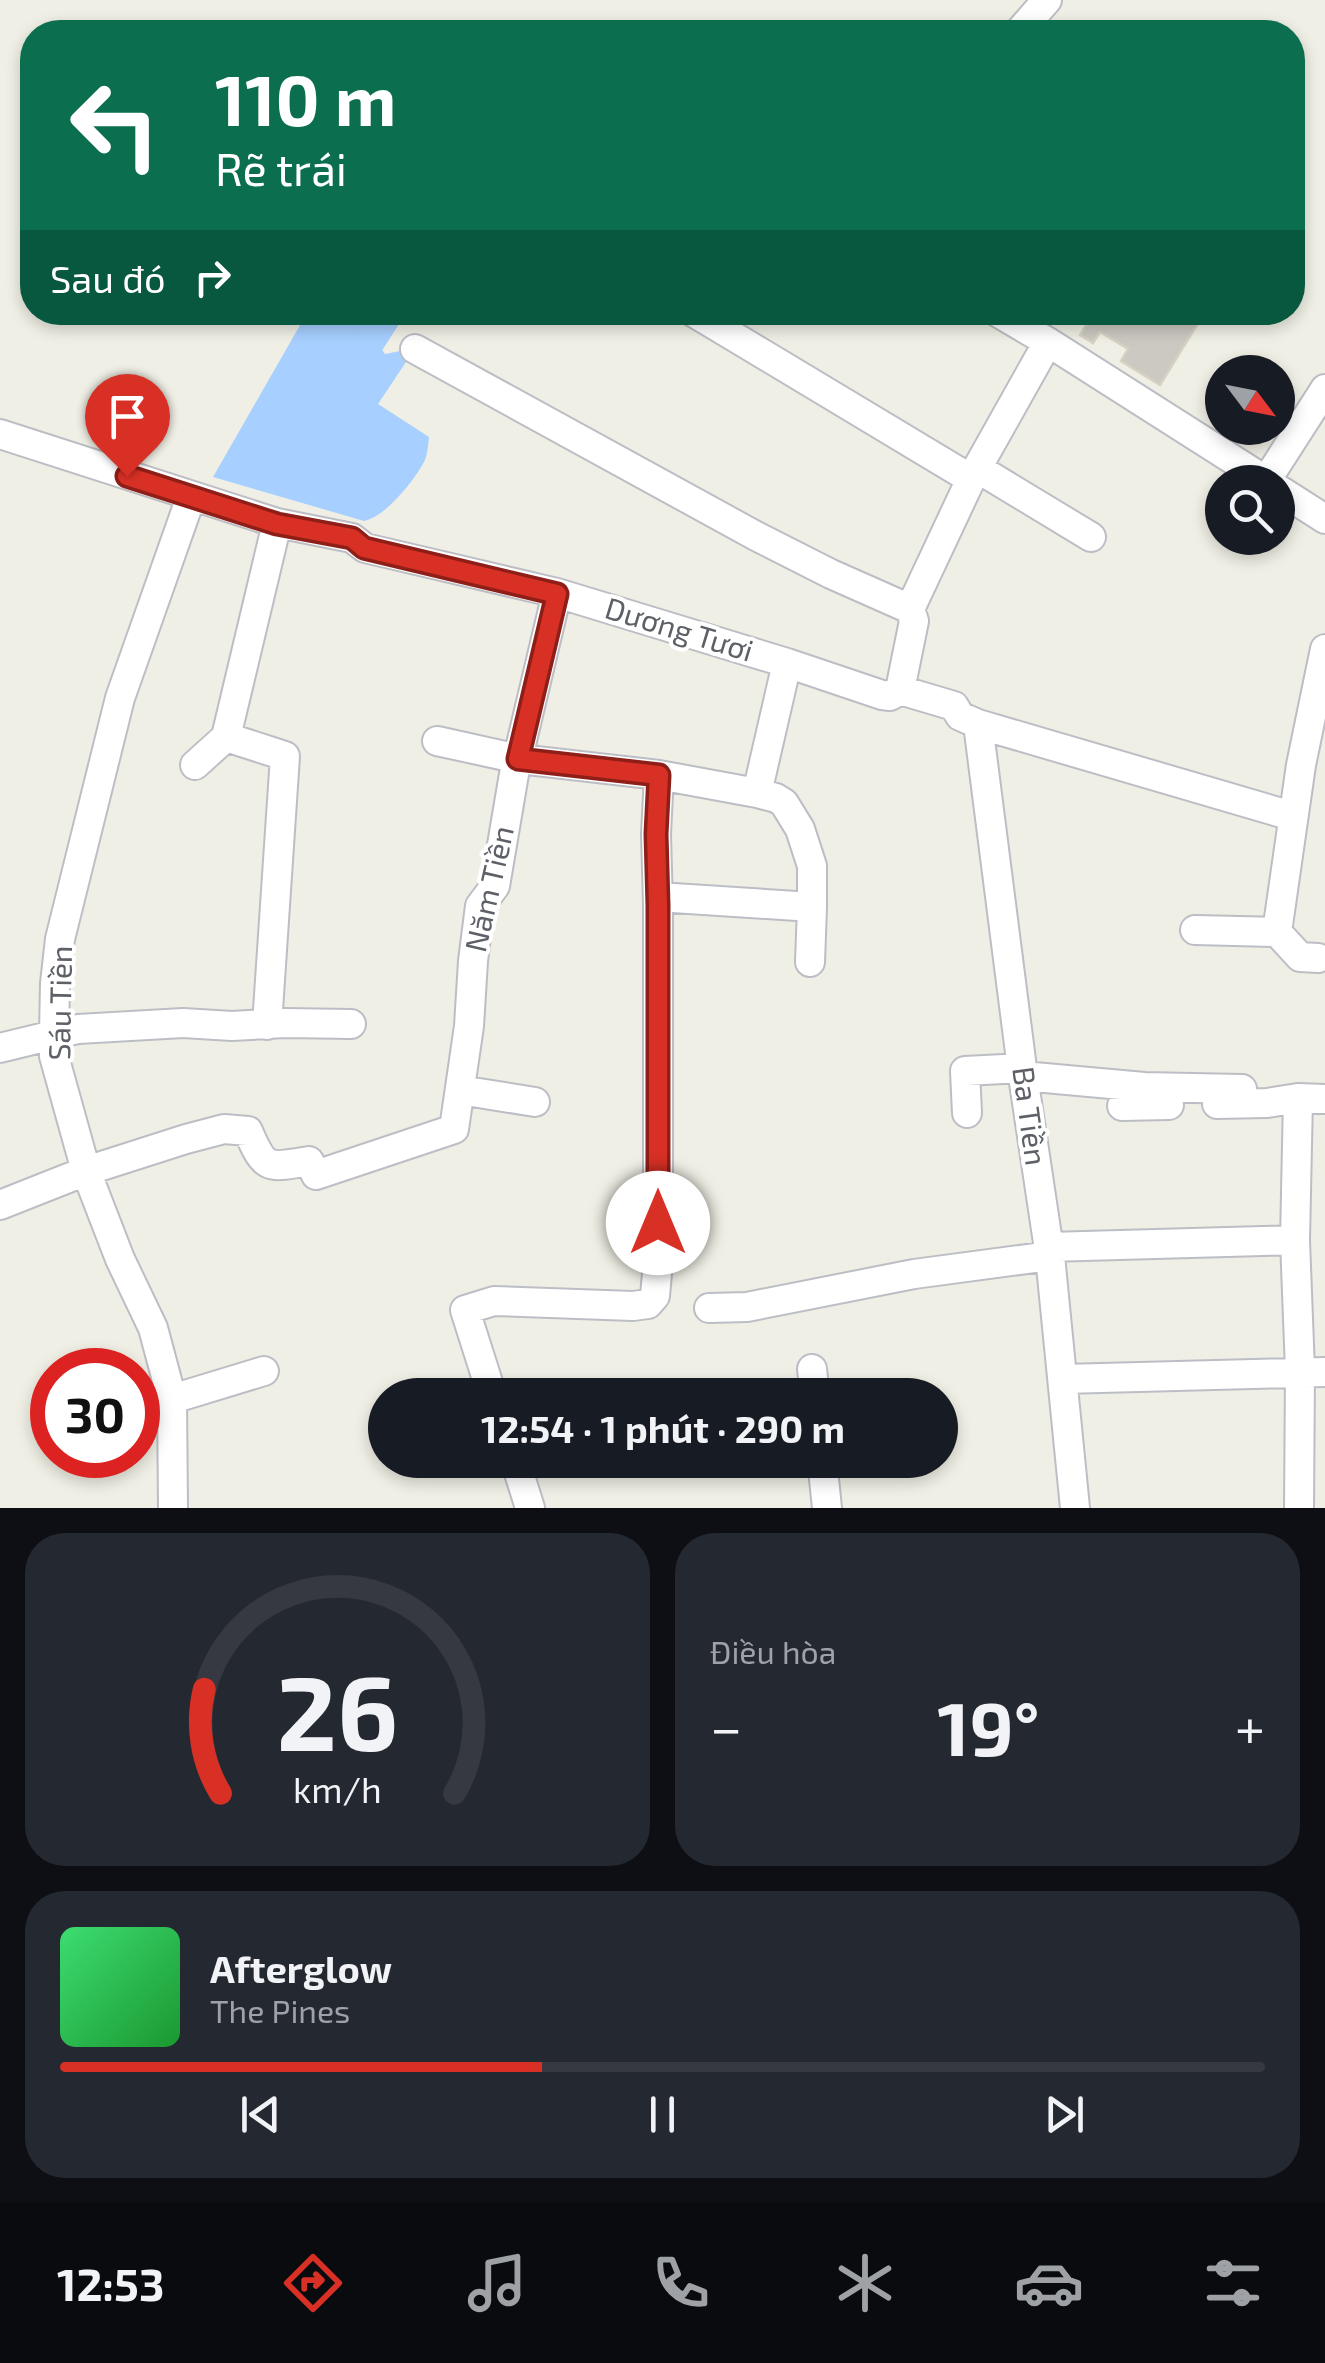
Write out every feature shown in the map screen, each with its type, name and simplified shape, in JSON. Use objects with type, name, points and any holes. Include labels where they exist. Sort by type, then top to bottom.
[{"type":"street","points":[[1029,20],[1046,0]]},
{"type":"street","points":[[716,325],[974,474],[1091,536]]},
{"type":"street","points":[[1020,325],[1240,465]]},
{"type":"street","points":[[900,690],[914,620],[910,609],[974,474],[1048,342]]},
{"type":"street","points":[[415,349],[756,536],[910,609]]},
{"type":"street","points":[[1278,465],[1325,389]]},
{"type":"street","name":"Dương Tươi","points":[[0,434],[277,524],[352,538],[364,548],[557,594],[787,662],[882,695],[890,696],[900,690],[954,706],[960,716],[978,724],[1292,816]]},
{"type":"street","name":"Sáu Tiền","points":[[173,1508],[172,1399],[153,1328],[120,1260],[86,1172],[54,1056],[54,1036],[60,940],[120,698],[191,496]]},
{"type":"street","points":[[1295,500],[1325,519]]},
{"type":"street","points":[[194,765],[226,737],[277,524]]},
{"type":"street","name":"Năm Tiền","points":[[86,1172],[224,1129],[248,1131],[260,1158],[276,1167],[309,1161],[316,1175],[454,1129],[480,906],[496,886],[518,759],[557,594]]},
{"type":"street","points":[[1277,932],[1292,816],[1313,767],[1325,650]]},
{"type":"street","points":[[757,793],[787,662]]},
{"type":"street","name":"Ba Tiền","points":[[978,724],[1049,1252],[1075,1508]]},
{"type":"street","points":[[226,737],[286,756],[267,1025]]},
{"type":"street","points":[[437,741],[518,759],[659,775],[776,798],[784,803],[800,828],[812,866],[810,962]]},
{"type":"street","points":[[487,1378],[466,1310],[494,1301],[632,1306],[648,1304],[655,1296],[659,775]]},
{"type":"street","points":[[658,897],[812,906]]},
{"type":"street","points":[[1195,930],[1277,932],[1300,957],[1318,958]]},
{"type":"street","points":[[0,1048],[78,1028],[350,1024]]},
{"type":"street","points":[[967,1113],[965,1071],[1022,1072],[1144,1087],[1242,1089]]},
{"type":"street","points":[[460,1090],[535,1102]]},
{"type":"street","points":[[1122,1106],[1312,1098],[1295,1240],[1312,1371],[1299,1508]]},
{"type":"street","points":[[0,1204],[86,1172]]},
{"type":"street","points":[[709,1308],[747,1307],[1049,1252],[1295,1240]]},
{"type":"street","points":[[172,1399],[264,1371]]},
{"type":"street","points":[[1064,1379],[1312,1371]]},
{"type":"street","points":[[521,1478],[530,1508]]},
{"type":"street","points":[[824,1478],[827,1508]]},
{"type":"water","points":[[300,325],[364,325],[385,354],[400,351],[408,359],[378,404],[429,437],[426,456],[398,497],[381,513],[364,521],[213,477]]},
{"type":"building","points":[[1086,325],[1197,325],[1160,385],[1121,361],[1128,349],[1100,332],[1093,343],[1080,335]]},
{"type":"waterway","points":[[353,368],[381,325]]},
{"type":"route","points":[[127,476],[277,524],[352,538],[364,548],[557,594],[518,759],[659,775],[658,1223]]}]
